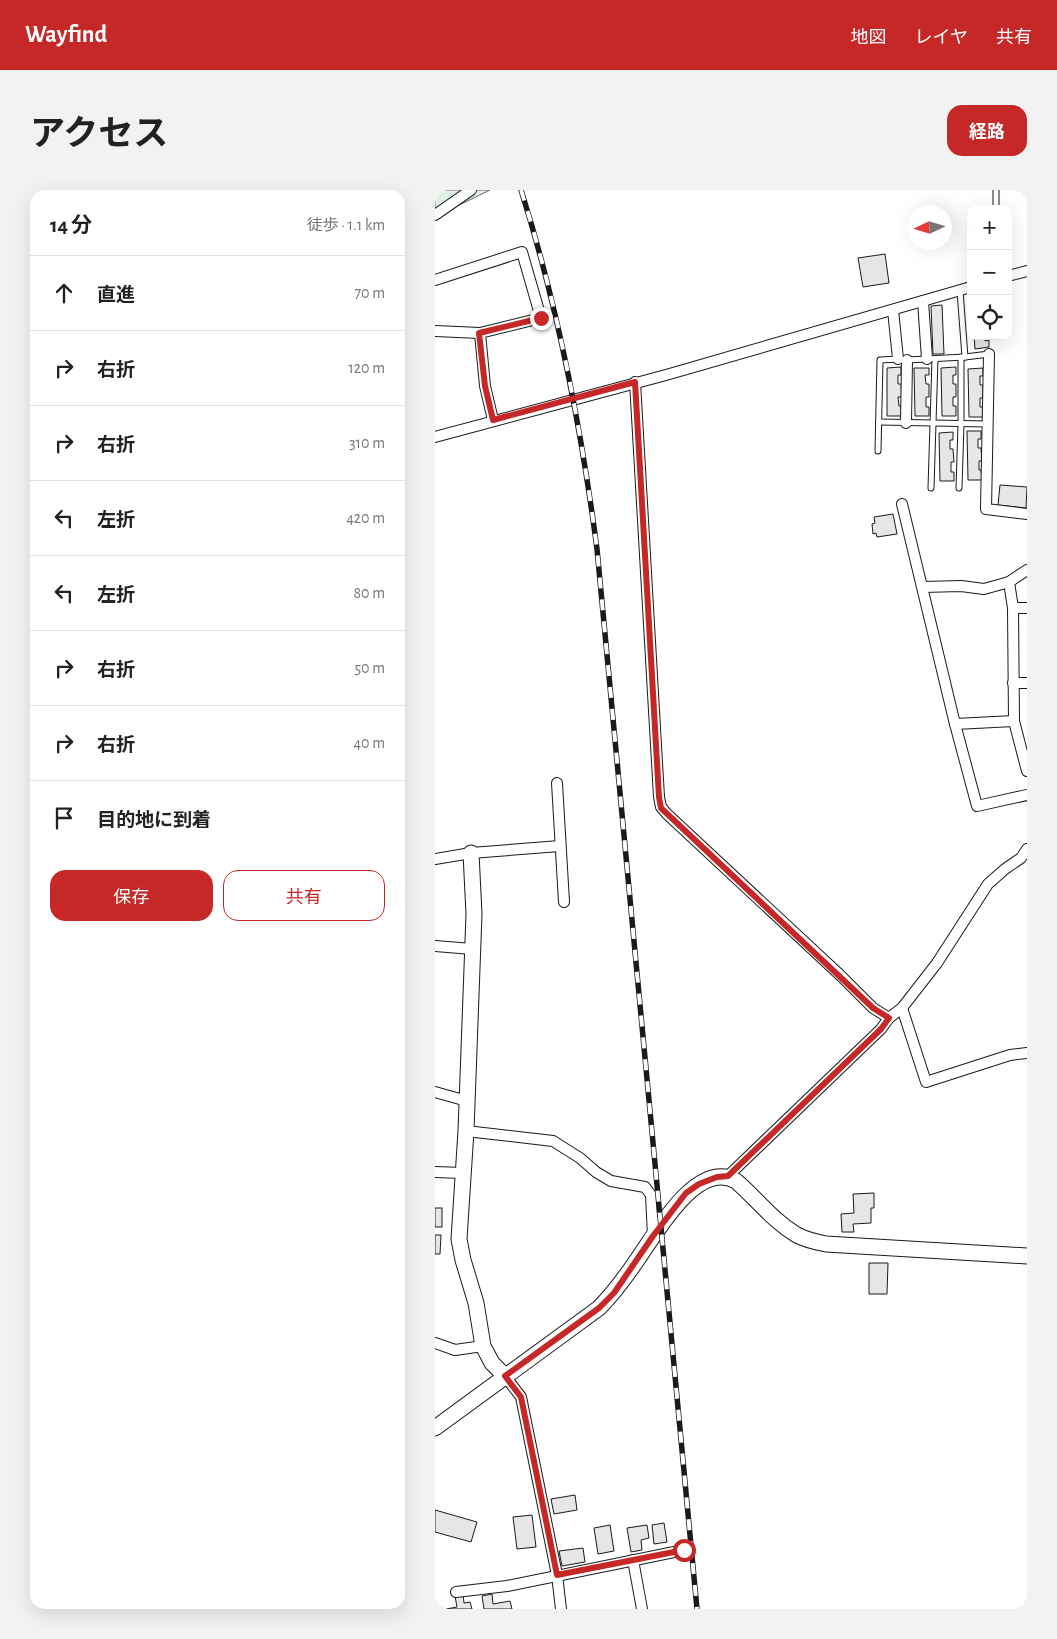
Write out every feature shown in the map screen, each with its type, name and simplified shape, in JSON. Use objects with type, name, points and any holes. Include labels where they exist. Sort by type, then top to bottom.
[{"type":"street","points":[[435,215],[471,190]]},
{"type":"street","points":[[435,280],[522,252],[541,318],[479,333],[435,332]]},
{"type":"street","points":[[1012,275],[1027,271]]},
{"type":"street","points":[[435,437],[967,288]]},
{"type":"street","points":[[923,301],[931,359]]},
{"type":"street","points":[[893,310],[902,359],[906,423]]},
{"type":"street","points":[[479,333],[485,386],[493,420]]},
{"type":"street","points":[[989,354],[986,509],[1027,514]]},
{"type":"street","points":[[635,382],[661,808],[873,1008],[889,1018]]},
{"type":"street","points":[[902,504],[955,724],[977,806],[1027,795]]},
{"type":"street","points":[[923,587],[961,586],[984,589],[1009,582],[1027,570]]},
{"type":"street","points":[[1009,582],[1013,608],[1014,721],[1027,772]]},
{"type":"street","points":[[1013,608],[1027,608]]},
{"type":"street","points":[[1013,683],[1027,683]]},
{"type":"street","points":[[955,724],[1014,721]]},
{"type":"street","points":[[557,783],[564,902]]},
{"type":"street","points":[[435,859],[560,846]]},
{"type":"street","points":[[435,1428],[599,1308],[614,1293],[653,1236],[686,1193],[699,1184],[717,1177],[728,1176],[881,1029],[889,1018],[902,1008],[937,963],[988,884],[1021,858],[1027,849]]},
{"type":"street","points":[[471,854],[474,914],[466,1131],[459,1239],[463,1260],[476,1303],[483,1346],[492,1363],[521,1397],[557,1575],[561,1609]]},
{"type":"street","points":[[435,946],[472,950]]},
{"type":"street","points":[[902,1008],[926,1082],[1010,1055],[1027,1054]]},
{"type":"street","points":[[435,1092],[467,1101]]},
{"type":"street","points":[[466,1131],[553,1141],[611,1181],[645,1187],[651,1194],[653,1236]]},
{"type":"street","points":[[435,1172],[463,1173]]},
{"type":"street","points":[[728,1176],[744,1188],[785,1227],[810,1241],[826,1244],[1027,1256]]},
{"type":"street","points":[[435,1343],[455,1350],[483,1346]]},
{"type":"street","points":[[456,1592],[507,1586],[684,1550]]},
{"type":"street","points":[[633,1560],[642,1609]]},
{"type":"lane","points":[[996,190],[996,205]]},
{"type":"lane","points":[[959,488],[963,357],[960,291]]},
{"type":"lane","points":[[878,451],[880,360],[931,359],[989,354]]},
{"type":"lane","points":[[931,359],[933,423],[931,488]]},
{"type":"lane","points":[[879,422],[987,424]]},
{"type":"green space","points":[[435,190],[490,190],[445,212],[435,219]]},
{"type":"building","points":[[885,254],[889,283],[863,287],[858,258]]},
{"type":"building","points":[[942,305],[944,354],[933,354],[931,306]]},
{"type":"building","points":[[974,340],[989,340],[989,347],[975,349]]},
{"type":"building","points":[[901,367],[901,375],[898,375],[898,384],[901,384],[902,397],[898,397],[902,416],[887,416],[887,368]]},
{"type":"building","points":[[956,367],[956,375],[953,375],[953,384],[956,384],[956,397],[953,397],[953,406],[956,406],[956,416],[942,416],[941,368]]},
{"type":"building","points":[[914,368],[929,368],[929,375],[925,375],[926,384],[929,384],[929,397],[926,397],[926,407],[929,407],[929,416],[915,416]]},
{"type":"building","points":[[983,368],[983,376],[980,376],[980,385],[983,385],[983,398],[980,398],[980,407],[983,407],[983,417],[969,417],[968,369]]},
{"type":"building","points":[[967,431],[981,431],[981,439],[978,439],[978,448],[981,448],[982,461],[979,461],[979,470],[981,470],[982,480],[968,480]]},
{"type":"building","points":[[953,432],[953,440],[950,440],[950,449],[953,449],[954,462],[951,462],[951,472],[954,472],[954,481],[940,481],[939,433]]},
{"type":"building","points":[[1000,485],[1027,487],[1026,508],[998,505]]},
{"type":"building","points":[[893,514],[897,534],[877,537],[876,533],[873,534],[872,524],[875,523],[874,517]]},
{"type":"building","points":[[874,1193],[871,1223],[853,1224],[854,1232],[842,1232],[841,1214],[854,1213],[853,1194]]},
{"type":"building","points":[[435,1208],[442,1208],[442,1227],[435,1227]]},
{"type":"building","points":[[435,1235],[441,1235],[440,1254],[435,1254]]},
{"type":"building","points":[[869,1263],[888,1263],[887,1294],[869,1294]]},
{"type":"building","points":[[575,1495],[577,1510],[554,1514],[551,1499]]},
{"type":"building","points":[[435,1510],[477,1522],[471,1542],[435,1532]]},
{"type":"building","points":[[532,1515],[536,1547],[517,1549],[513,1517]]},
{"type":"building","points":[[664,1523],[667,1542],[654,1544],[652,1525]]},
{"type":"building","points":[[610,1525],[614,1551],[598,1554],[594,1528]]},
{"type":"building","points":[[647,1525],[649,1538],[641,1540],[642,1550],[631,1552],[627,1528]]},
{"type":"building","points":[[583,1548],[585,1562],[562,1566],[559,1551]]},
{"type":"building","points":[[463,1594],[464,1603],[470,1602],[472,1609],[446,1609],[457,1607],[455,1596]]},
{"type":"building","points":[[492,1594],[493,1604],[510,1601],[512,1609],[484,1609],[482,1596]]},
{"type":"railway","points":[[521,190],[546,278],[567,368],[584,458],[597,549],[697,1609]]},
{"type":"route","points":[[541,318],[479,333],[485,386],[493,420],[635,382],[661,808],[873,1008],[889,1018],[881,1029],[728,1176],[717,1177],[699,1184],[686,1193],[653,1236],[614,1293],[599,1308],[505,1376],[521,1397],[557,1575],[684,1550]]}]
